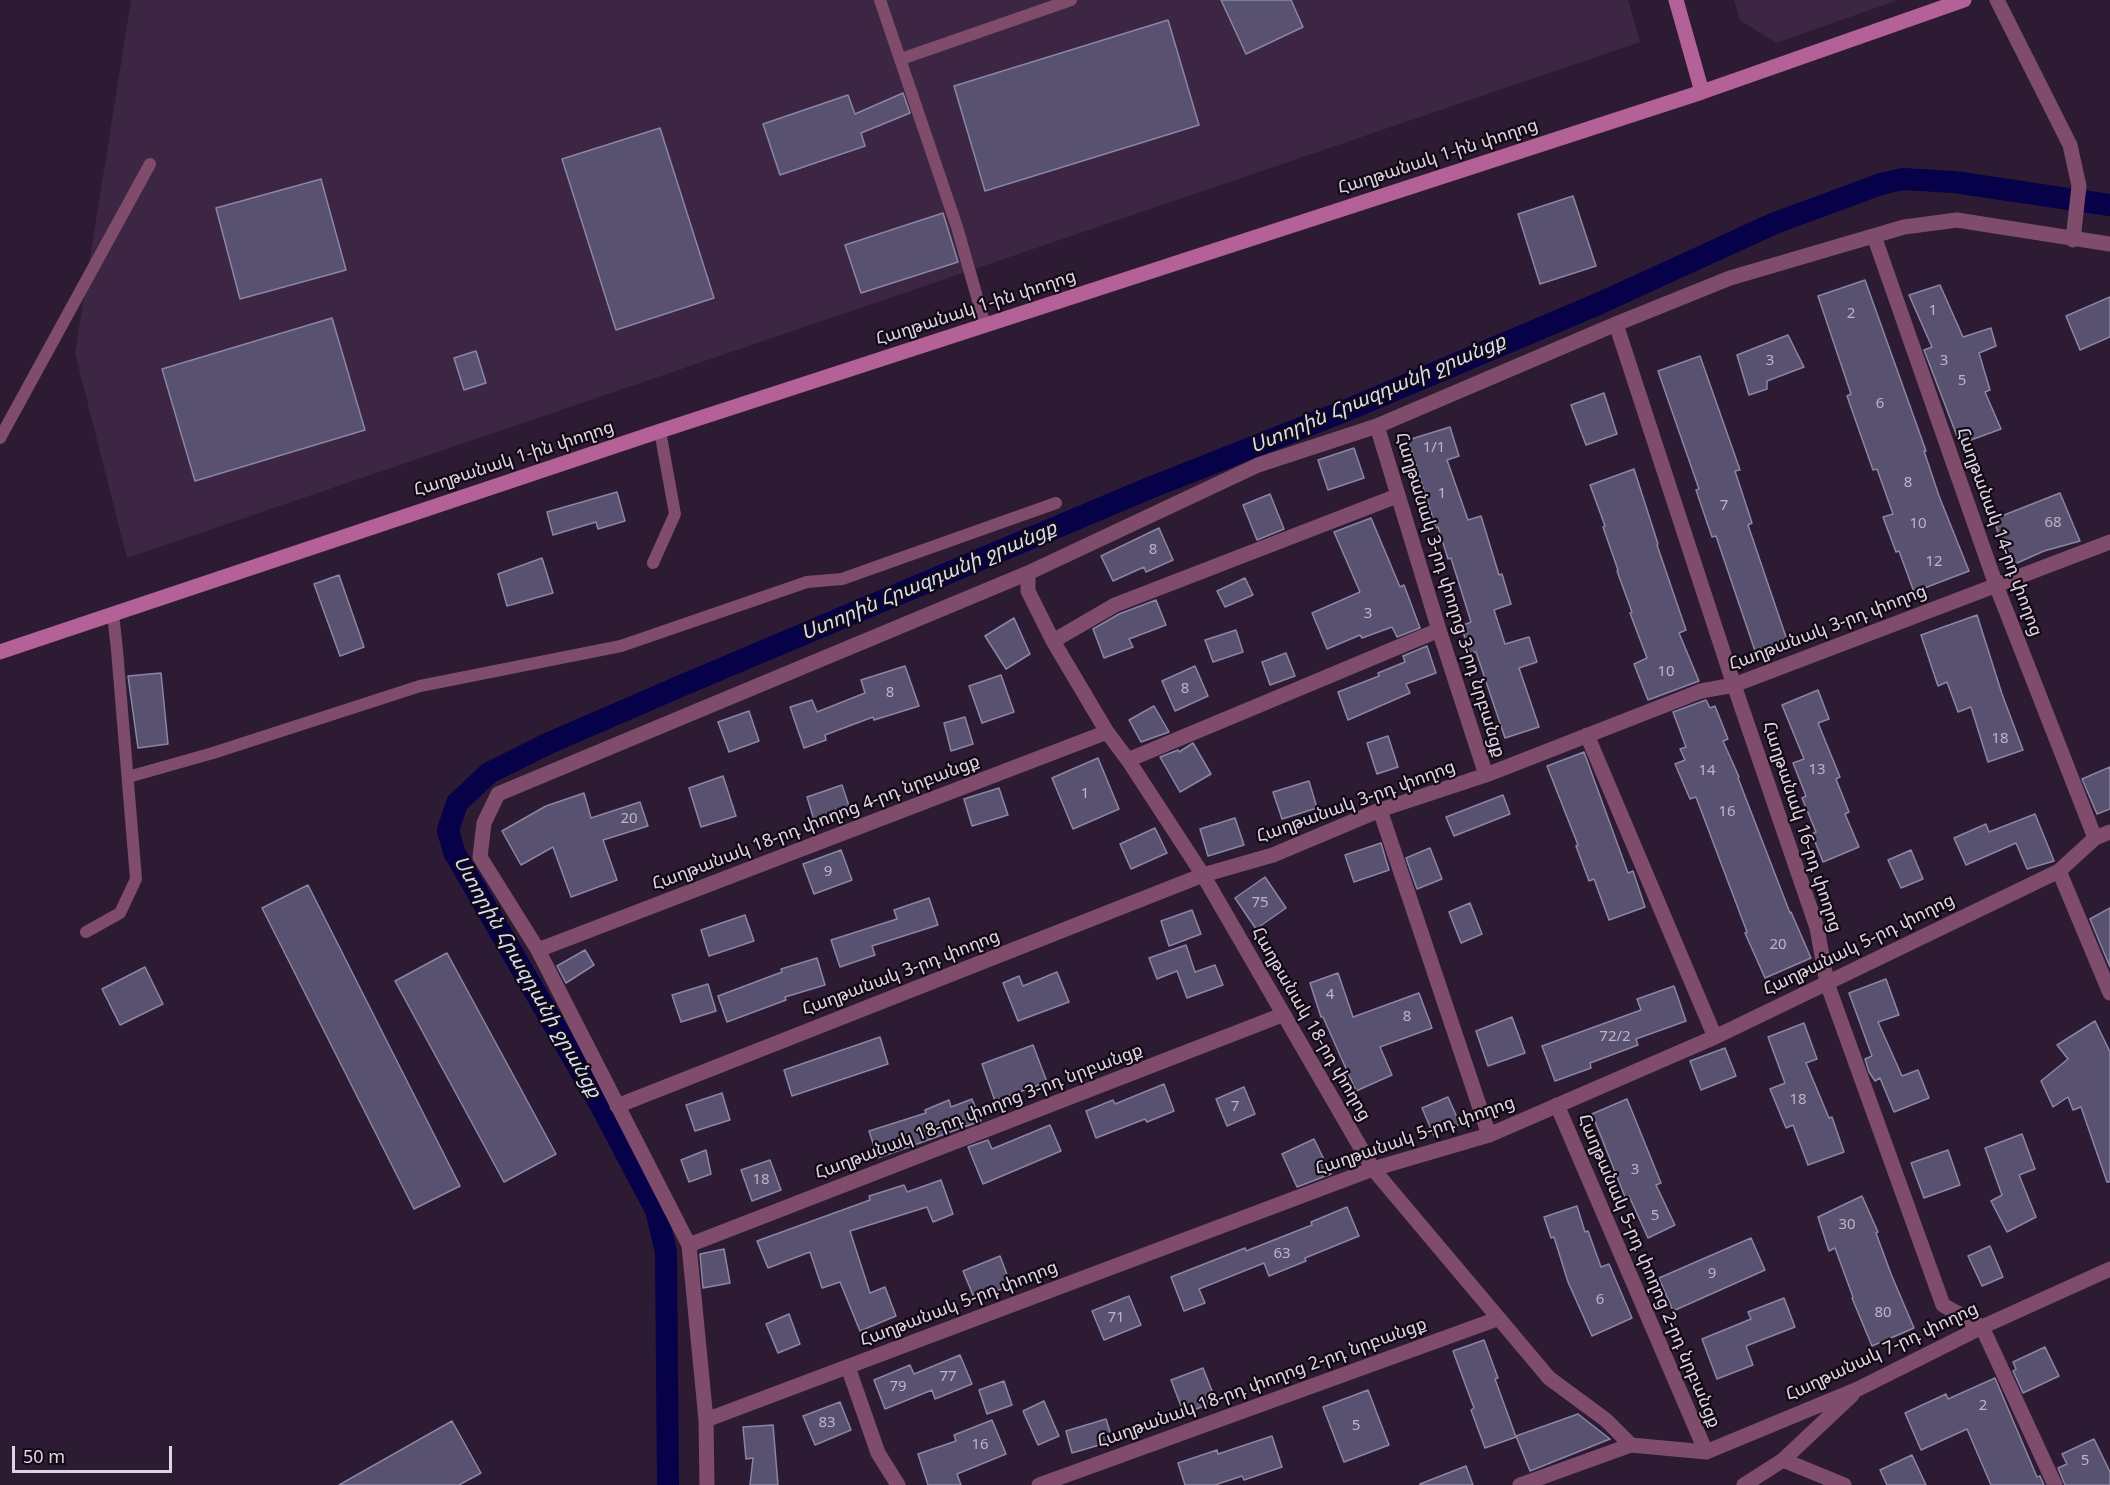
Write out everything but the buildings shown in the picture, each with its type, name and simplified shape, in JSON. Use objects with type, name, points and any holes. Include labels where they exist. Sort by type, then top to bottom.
[{"type":"main road","points":[[1676,0],[1702,92]]},
{"type":"main road","name":"Հաղթանակ 1-ին փողոց","points":[[0,652],[660,431],[1702,92],[1964,0]]},
{"type":"street","points":[[1997,0],[2070,145],[2079,186],[2073,240]]},
{"type":"street","points":[[707,1485],[706,1420],[689,1245],[538,950],[480,857],[484,823],[498,794],[1028,573],[1258,465],[1377,426],[1730,278],[1904,226],[1957,220],[2110,244]]},
{"type":"street","name":"Հաղթանակ 14-րդ փողոց","points":[[1874,236],[1996,585],[2095,838]]},
{"type":"street","name":"Հաղթանակ 16-րդ փողոց","points":[[1616,324],[1734,685],[1817,928],[1827,983],[1943,1305],[1982,1327]]},
{"type":"street","name":"Հաղթանակ 3-րդ փողոց 3-րդ նրբանցք","points":[[1377,426],[1486,775]]},
{"type":"street","points":[[1053,641],[1115,605],[1397,496]]},
{"type":"street","name":"Հաղթանակ 3-րդ փողոց","points":[[617,1106],[1203,875],[1273,855],[1380,810],[1486,775],[1701,691],[1734,685],[2110,542]]},
{"type":"street","name":"Հաղթանակ 18-րդ փողոց","points":[[1028,573],[1028,591],[1053,641],[1107,732],[1128,760],[1203,875],[1282,1015],[1374,1169],[1549,1378],[1606,1420],[1630,1445]]},
{"type":"street","points":[[1128,760],[1439,630]]},
{"type":"street","name":"Հաղթանակ 18-րդ փողոց 4-րդ նրբանցք","points":[[538,950],[1107,732]]},
{"type":"street","points":[[1587,735],[1715,1037]]},
{"type":"street","points":[[1380,810],[1489,1135]]},
{"type":"street","name":"Հաղթանակ 5-րդ փողոց","points":[[706,1420],[1374,1169],[1489,1135],[1715,1037],[2059,871],[2095,838],[2110,832]]},
{"type":"street","points":[[2059,871],[2110,993]]},
{"type":"street","name":"Հաղթանակ 18-րդ փողոց 3-րդ նրբանցք","points":[[689,1245],[1282,1015]]},
{"type":"street","name":"Հաղթանակ 5-րդ փողոց 2-րդ նրբանցք","points":[[1557,1105],[1706,1452]]},
{"type":"street","name":"Հաղթանակ 7-րդ փողոց","points":[[1630,1445],[1706,1452],[1858,1389],[1982,1327],[2110,1269]]},
{"type":"street","name":"Հաղթանակ 18-րդ փողոց 2-րդ նրբանցք","points":[[1040,1485],[1497,1318]]},
{"type":"street","points":[[1982,1327],[2055,1485]]},
{"type":"street","points":[[848,1367],[878,1453],[898,1485]]},
{"type":"street","points":[[1744,1485],[1783,1460],[1858,1389]]},
{"type":"street","points":[[1520,1485],[1630,1445]]},
{"type":"street","points":[[1783,1460],[1844,1485]]},
{"type":"lane","points":[[880,0],[902,59],[957,227],[985,325]]},
{"type":"lane","points":[[902,59],[1071,0]]},
{"type":"lane","points":[[0,438],[150,164]]},
{"type":"lane","points":[[653,563],[675,514],[660,431]]},
{"type":"lane","points":[[128,777],[213,753],[420,687],[621,646],[807,582],[842,579],[1056,503]]},
{"type":"lane","points":[[86,932],[120,913],[136,879],[113,614]]},
{"type":"shaded area","points":[[131,0],[1628,0],[1640,42],[127,558],[75,353]]},
{"type":"shaded area","points":[[1734,0],[1898,0],[1776,43],[1740,20]]},
{"type":"waterway","name":"Ստորին Հրազդանի ջրանցք","points":[[668,1485],[666,1252],[656,1210],[601,1106],[454,852],[448,830],[457,803],[489,773],[547,744],[683,685],[1147,489],[1352,408],[1598,304],[1775,223],[1881,184],[1903,179],[1954,182],[2110,205]]}]
